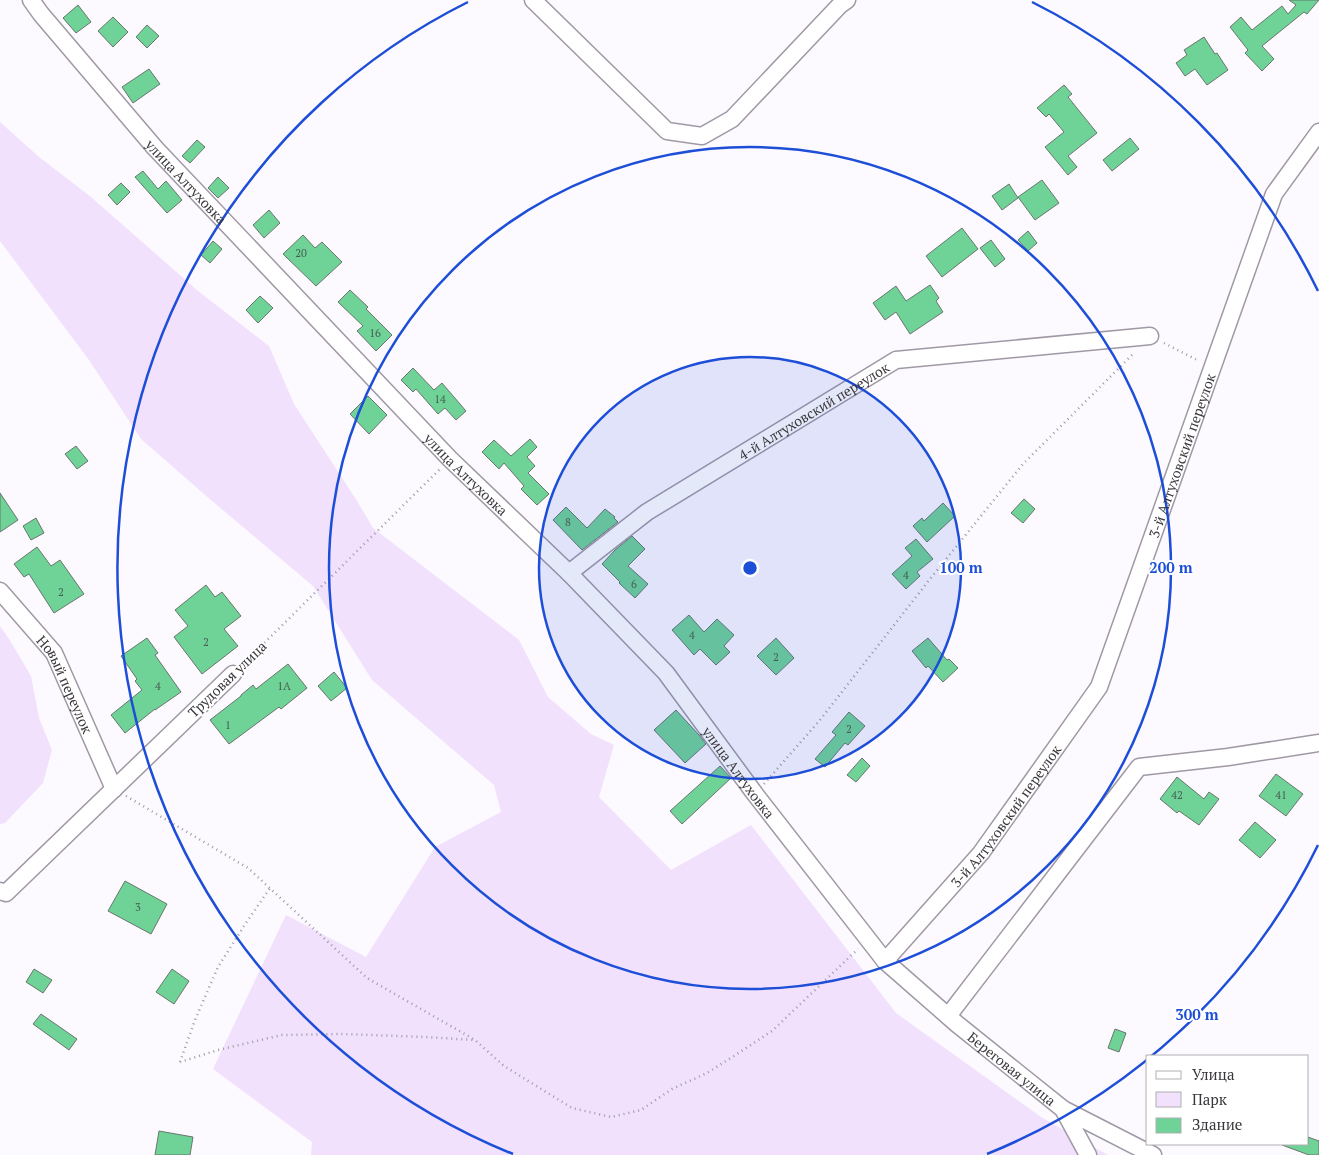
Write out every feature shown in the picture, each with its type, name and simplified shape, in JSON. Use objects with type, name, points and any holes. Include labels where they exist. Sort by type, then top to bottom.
[{"type":"street","name":"улица Алтуховка","points":[[31,0],[156,148],[450,459],[569,573],[666,672],[755,794],[885,961]]},
{"type":"street","points":[[533,0],[667,130],[702,136],[732,119],[840,5],[847,0]]},
{"type":"street","name":"3-й Алтуховский переулок","points":[[885,961],[980,852],[1099,686],[1274,194],[1319,132]]},
{"type":"street","name":"4-й Алтуховский переулок","points":[[569,573],[647,512],[896,360],[1150,336]]},
{"type":"street","name":"Новый переулок","points":[[0,591],[54,653],[114,789]]},
{"type":"street","name":"Трудовая улица","points":[[0,891],[6,893],[233,674]]},
{"type":"street","points":[[948,1016],[1139,767],[1228,757],[1319,743]]},
{"type":"street","name":"Береговая улица","points":[[885,961],[948,1016],[1063,1109],[1153,1155]]},
{"type":"street","points":[[1063,1109],[1088,1155]]},
{"type":"path","points":[[755,794],[820,720],[1023,464],[1150,336],[1212,368]]},
{"type":"path","name":"Трудовая улица","points":[[233,674],[450,459]]},
{"type":"path","points":[[114,789],[248,868],[367,978],[475,1040],[504,1066],[572,1108],[610,1117],[641,1110],[672,1089],[707,1073],[772,1031],[868,940]]},
{"type":"path","points":[[270,888],[218,967],[195,1020],[180,1062],[218,1050],[282,1035],[352,1035],[475,1040]]},
{"type":"green space","points":[[0,122],[39,157],[91,197],[198,291],[269,346],[294,404],[373,528],[519,640],[548,697],[591,734],[614,745],[599,797],[671,870],[751,825],[896,1013],[1041,1117],[1108,1155],[311,1155],[312,1142],[213,1069],[286,915],[366,957],[435,847],[501,812],[494,785],[372,680],[313,586],[141,439],[89,360],[0,241]]},
{"type":"green space","points":[[0,626],[31,676],[39,718],[52,750],[43,783],[5,823],[0,824]]},
{"type":"building","points":[[1289,0],[1319,0],[1307,14],[1304,12],[1262,46],[1274,59],[1262,71],[1245,53],[1248,50],[1230,27],[1241,17],[1252,30],[1282,6],[1288,14],[1296,5]]},
{"type":"building","points":[[78,5],[91,22],[76,33],[63,18]]},
{"type":"building","points":[[113,17],[128,32],[113,47],[98,31]]},
{"type":"building","points":[[147,25],[159,36],[147,48],[136,37]]},
{"type":"building","points":[[1204,37],[1228,70],[1207,85],[1195,69],[1185,76],[1176,63],[1187,55],[1184,50]]},
{"type":"building","points":[[149,69],[160,84],[133,103],[122,87]]},
{"type":"building","points":[[1064,85],[1072,94],[1068,97],[1097,133],[1068,156],[1077,167],[1068,175],[1045,147],[1064,132],[1049,114],[1046,117],[1037,108]]},
{"type":"building","points":[[1130,138],[1139,149],[1112,171],[1103,160]]},
{"type":"building","points":[[197,140],[205,147],[190,163],[182,156]]},
{"type":"building","points":[[143,171],[158,189],[166,181],[182,200],[167,213],[135,177]]},
{"type":"building","points":[[218,177],[229,188],[218,198],[208,188]]},
{"type":"building","points":[[1042,180],[1059,203],[1035,220],[1018,197]]},
{"type":"building","points":[[121,183],[130,192],[117,205],[108,195]]},
{"type":"building","points":[[1009,184],[1018,198],[1002,210],[992,196]]},
{"type":"building","points":[[269,210],[280,223],[264,238],[253,225]]},
{"type":"building","points":[[962,228],[978,249],[942,277],[926,256]]},
{"type":"building","points":[[1028,231],[1037,243],[1028,251],[1018,240]]},
{"type":"building","points":[[303,235],[315,248],[322,242],[342,262],[316,286],[283,254]]},
{"type":"building","points":[[991,240],[1005,259],[995,267],[980,248]]},
{"type":"building","points":[[213,241],[222,249],[210,263],[201,255]]},
{"type":"building","points":[[930,285],[939,298],[936,301],[943,312],[910,334],[896,312],[885,320],[873,303],[896,286],[906,301]]},
{"type":"building","points":[[350,290],[368,307],[366,309],[392,335],[376,351],[357,331],[363,326],[338,302]]},
{"type":"building","points":[[260,296],[273,308],[258,323],[246,310]]},
{"type":"building","points":[[413,368],[434,390],[442,383],[466,411],[456,420],[445,408],[438,414],[416,389],[413,392],[401,380]]},
{"type":"building","points":[[368,396],[387,415],[369,434],[350,414]]},
{"type":"building","points":[[530,439],[537,447],[527,457],[535,466],[528,473],[549,494],[537,505],[521,489],[524,486],[504,463],[499,469],[482,452],[494,440],[511,456]]},
{"type":"building","points":[[76,446],[88,461],[77,469],[65,454]]},
{"type":"building","points":[[0,493],[18,520],[0,532]]},
{"type":"building","points":[[1024,499],[1035,509],[1023,523],[1011,513]]},
{"type":"building","points":[[943,503],[955,516],[927,542],[913,526],[922,518],[924,521]]},
{"type":"building","points":[[566,507],[587,528],[605,509],[618,522],[582,550],[553,520]]},
{"type":"building","points":[[36,518],[44,533],[31,540],[23,526]]},
{"type":"building","points":[[632,536],[645,549],[628,566],[648,584],[635,598],[602,564]]},
{"type":"building","points":[[916,539],[933,559],[917,572],[920,576],[906,589],[892,574],[912,556],[905,548]]},
{"type":"building","points":[[37,547],[51,566],[60,560],[84,594],[54,613],[29,574],[24,577],[14,564]]},
{"type":"building","points":[[206,585],[215,597],[222,592],[241,616],[224,629],[238,646],[202,674],[174,637],[188,626],[175,610]]},
{"type":"building","points":[[689,615],[704,632],[717,619],[734,635],[724,646],[730,652],[716,665],[700,649],[694,655],[672,630]]},
{"type":"building","points":[[147,638],[158,653],[155,655],[181,692],[155,709],[125,733],[111,715],[142,690],[135,681],[137,679],[121,656]]},
{"type":"building","points":[[776,638],[794,658],[776,675],[757,656]]},
{"type":"building","points":[[928,638],[947,660],[949,659],[958,668],[943,682],[928,666],[926,668],[912,651]]},
{"type":"building","points":[[288,664],[307,688],[281,709],[279,707],[229,744],[210,720],[253,685],[256,689]]},
{"type":"building","points":[[334,672],[347,688],[331,701],[318,686]]},
{"type":"building","points":[[676,710],[706,744],[685,763],[654,730]]},
{"type":"building","points":[[849,712],[865,726],[848,745],[845,743],[825,767],[815,759],[836,735],[832,732]]},
{"type":"building","points":[[862,758],[870,766],[856,782],[847,775]]},
{"type":"building","points":[[720,766],[731,778],[682,824],[670,811]]},
{"type":"building","points":[[1276,774],[1303,794],[1286,816],[1259,796]]},
{"type":"building","points":[[1177,777],[1204,799],[1209,792],[1219,799],[1199,825],[1179,811],[1177,813],[1160,799]]},
{"type":"building","points":[[1255,822],[1276,840],[1260,858],[1239,840]]},
{"type":"building","points":[[125,881],[167,904],[151,934],[108,911]]},
{"type":"building","points":[[34,969],[52,980],[43,993],[26,982]]},
{"type":"building","points":[[172,969],[189,981],[174,1004],[156,992]]},
{"type":"building","points":[[41,1014],[77,1039],[69,1050],[33,1024]]},
{"type":"building","points":[[1115,1029],[1126,1033],[1119,1052],[1108,1048]]},
{"type":"building","points":[[159,1131],[193,1137],[190,1155],[155,1155]]},
{"type":"building","points":[[1309,1137],[1319,1141],[1319,1155],[1309,1155],[1282,1145],[1309,1145]]}]
